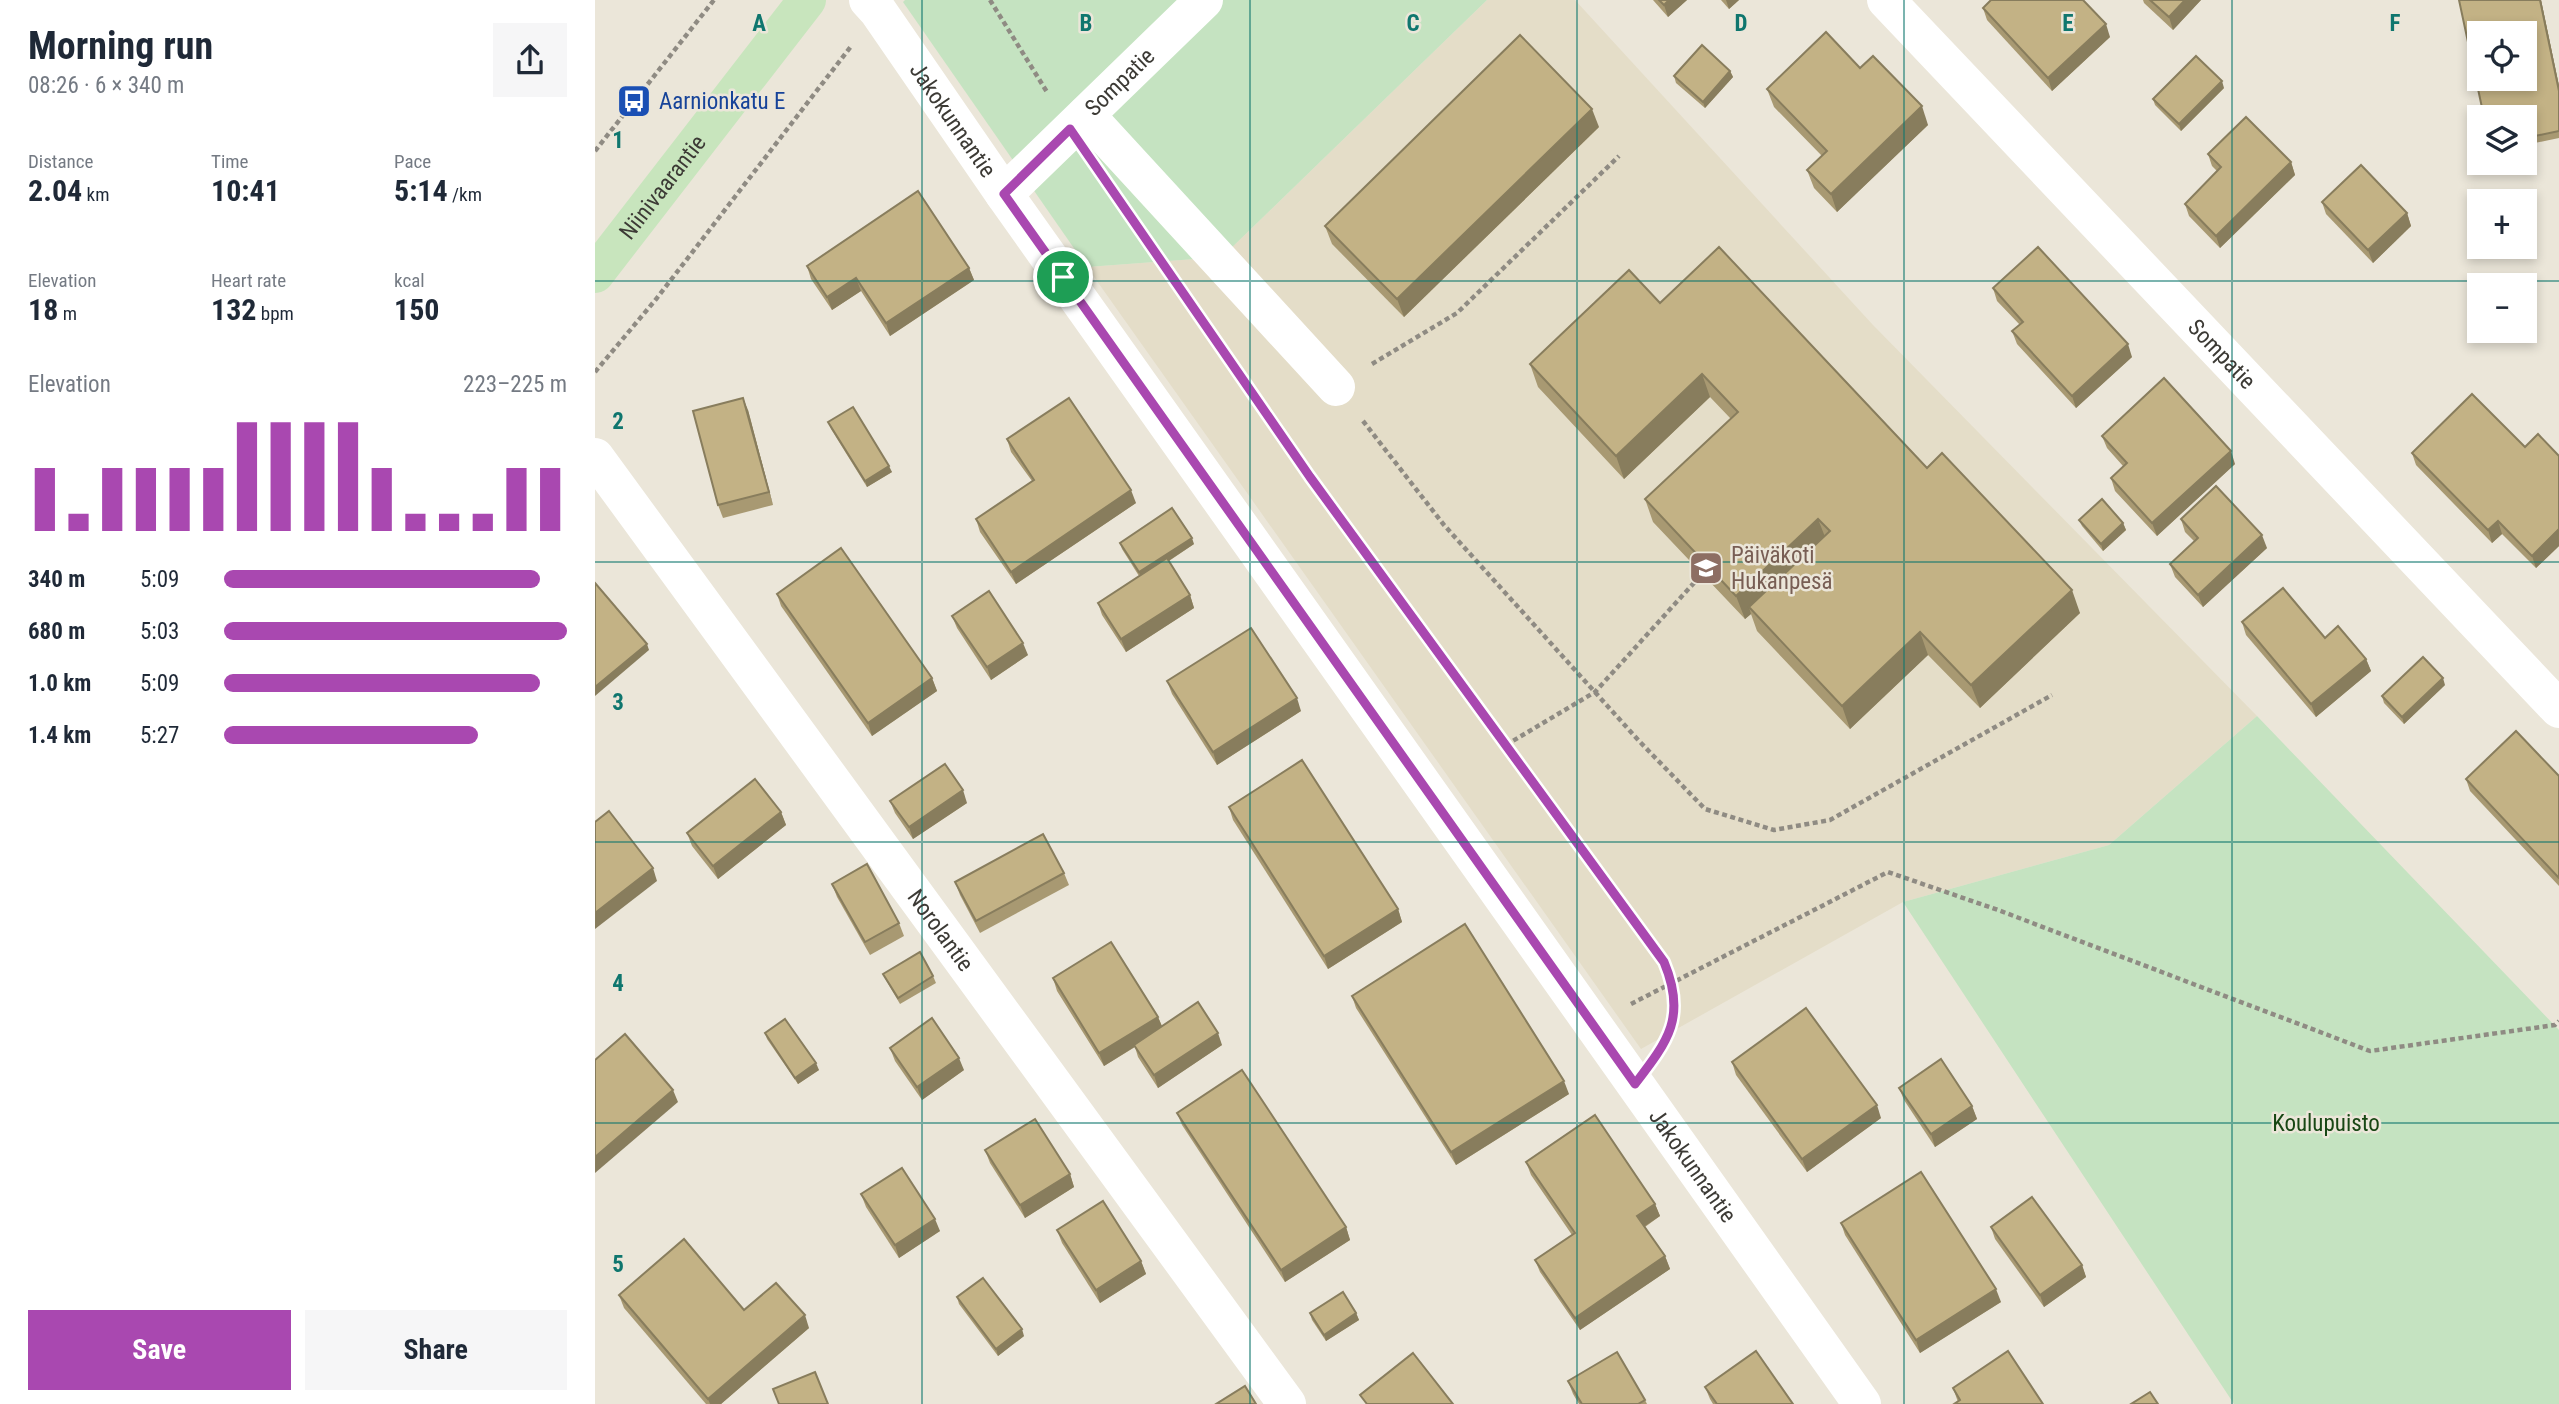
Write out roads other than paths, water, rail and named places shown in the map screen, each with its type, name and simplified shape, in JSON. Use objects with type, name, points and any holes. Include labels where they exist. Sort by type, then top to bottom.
[{"type":"main road","name":"Niinivaarantie","points":[[595,274],[807,0]]},
{"type":"street","name":"Sompatie","points":[[1004,194],[1204,0]]},
{"type":"street","name":"Sompatie","points":[[1886,0],[2559,709]]},
{"type":"street","name":"Jakokunnantie","points":[[873,5],[1004,194],[1862,1404]]},
{"type":"street","points":[[1078,122],[1336,387]]},
{"type":"street","name":"Norolantie","points":[[595,457],[1287,1404]]},
{"type":"place","name":"Aarnionkatu E","points":[[634,101]]},
{"type":"place","name":"Päiväkoti Hukanpesä","points":[[1706,568]]},
{"type":"park label","name":"Koulupuisto","points":[[2326,1123]]}]
